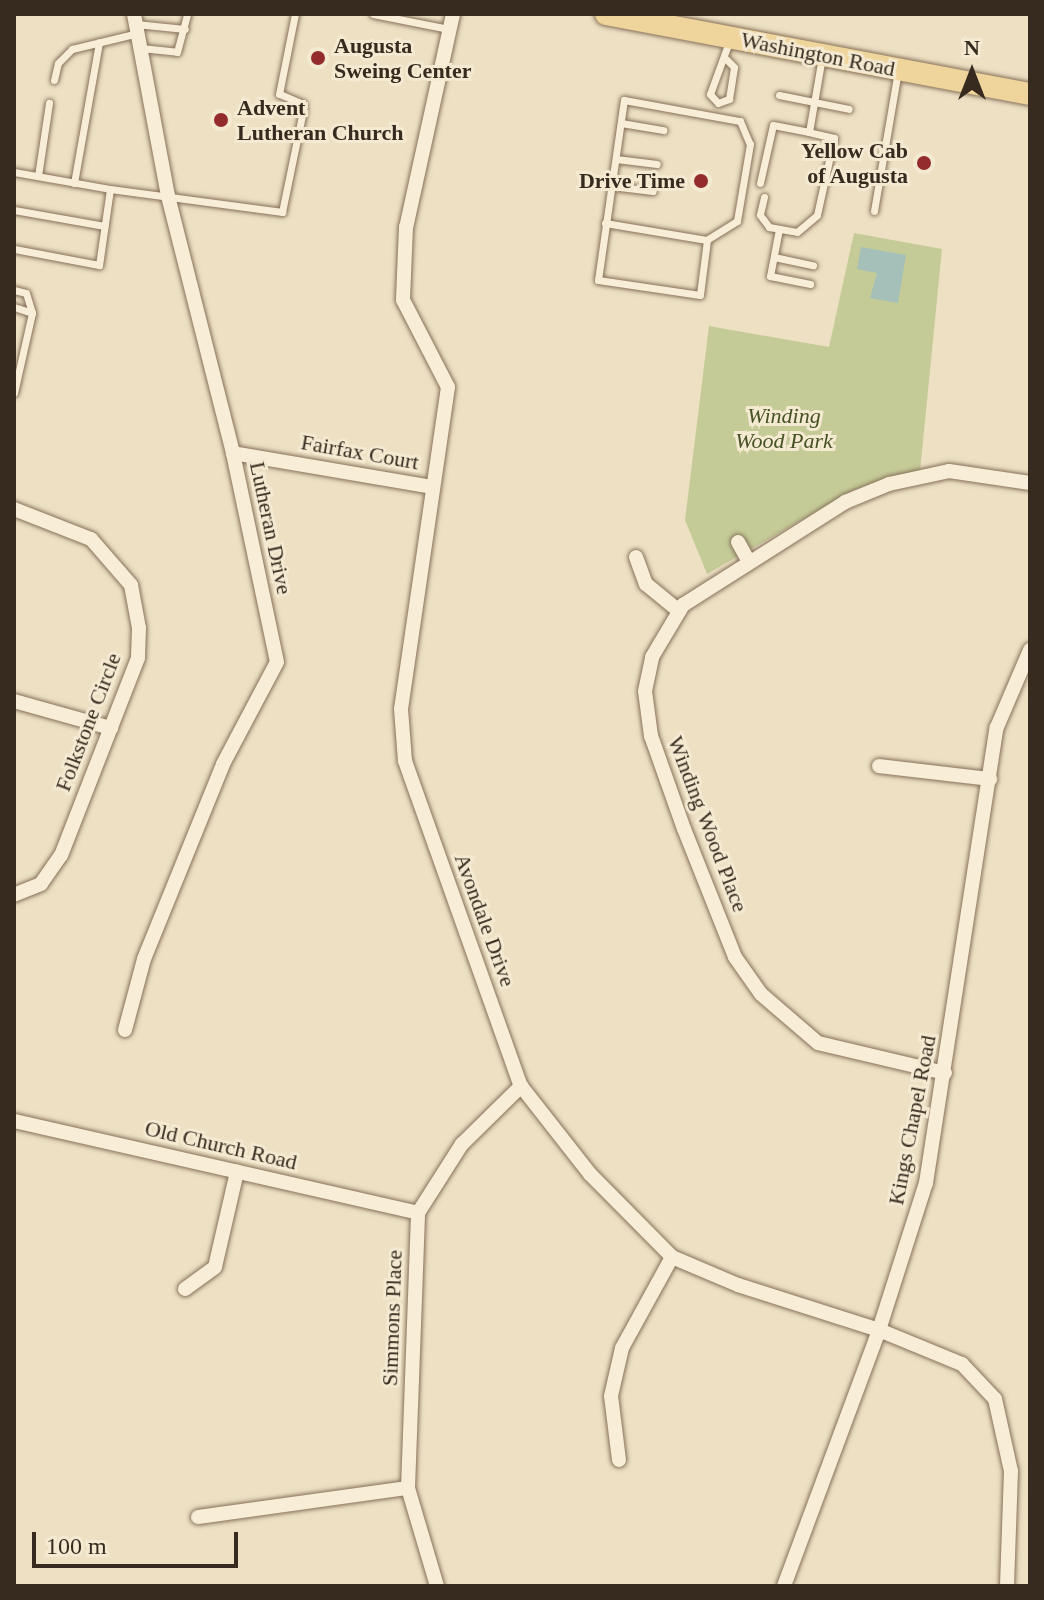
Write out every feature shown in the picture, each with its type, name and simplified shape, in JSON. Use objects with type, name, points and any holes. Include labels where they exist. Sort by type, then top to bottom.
[{"type":"main road","name":"Washington Road","points":[[606,14],[665,19],[728,48],[823,55],[1030,94]]},
{"type":"street","name":"Avondale Drive","points":[[451,21],[406,227],[403,300],[448,387],[401,709],[405,761],[521,1086],[590,1174],[672,1257],[738,1285],[879,1330],[962,1364],[995,1399],[1011,1471],[1007,1586]]},
{"type":"street","name":"Lutheran Drive","points":[[125,1030],[144,959],[217,778],[277,662],[233,453],[168,196],[137,30]]},
{"type":"street","name":"Fairfax Court","points":[[233,453],[432,487]]},
{"type":"street","name":"Winding Wood Place","points":[[945,1073],[818,1043],[761,994],[735,957],[651,736],[645,691],[652,657],[679,611],[749,562],[845,502],[889,484],[949,471],[1030,483]]},
{"type":"street","name":"Folkstone Circle","points":[[14,509],[91,539],[131,585],[138,658],[61,855],[41,884],[14,895]]},
{"type":"street","points":[[738,542],[749,562]]},
{"type":"street","points":[[636,557],[646,584],[679,611]]},
{"type":"street","name":"Kings Chapel Road","points":[[784,1586],[879,1330],[926,1183],[997,727],[1030,650]]},
{"type":"street","points":[[14,701],[111,728]]},
{"type":"street","points":[[879,766],[990,779]]},
{"type":"street","points":[[418,1213],[462,1144],[521,1086]]},
{"type":"street","name":"Old Church Road","points":[[14,1121],[418,1213]]},
{"type":"street","points":[[185,1289],[215,1267],[237,1172]]},
{"type":"street","name":"Simmons Place","points":[[418,1213],[408,1488],[437,1586]]},
{"type":"street","points":[[619,1460],[611,1396],[622,1348],[672,1257]]},
{"type":"street","points":[[198,1517],[408,1488]]},
{"type":"lane","points":[[137,30],[177,52],[187,14]]},
{"type":"lane","points":[[14,172],[271,213],[285,207],[303,111],[303,104],[279,94],[295,14]]},
{"type":"lane","points":[[373,14],[451,21]]},
{"type":"lane","points":[[54,80],[63,56],[137,30],[185,29]]},
{"type":"lane","points":[[74,183],[99,42]]},
{"type":"lane","points":[[716,117],[718,103],[710,94],[717,64],[728,48]]},
{"type":"lane","points":[[718,103],[729,99],[734,67],[728,48]]},
{"type":"lane","points":[[809,132],[823,55]]},
{"type":"lane","points":[[874,211],[898,69]]},
{"type":"lane","points":[[779,95],[849,109]]},
{"type":"lane","points":[[605,223],[707,240],[737,221],[750,144],[740,121],[624,100],[605,223],[598,280],[700,295],[707,240]]},
{"type":"lane","points":[[38,176],[49,103]]},
{"type":"lane","points":[[621,123],[663,130]]},
{"type":"lane","points":[[760,183],[773,125],[834,138],[817,215],[797,232],[769,227],[760,215],[764,197]]},
{"type":"lane","points":[[616,159],[657,164]]},
{"type":"lane","points":[[611,186],[653,191]]},
{"type":"lane","points":[[14,249],[99,265],[110,189]]},
{"type":"lane","points":[[14,210],[105,226]]},
{"type":"lane","points":[[779,229],[770,276],[810,284]]},
{"type":"lane","points":[[774,257],[813,265]]},
{"type":"lane","points":[[14,290],[26,293],[32,313],[14,393]]},
{"type":"lane","points":[[14,307],[32,313]]},
{"type":"green space","name":"Winding Wood Park","points":[[854,233],[942,249],[920,472],[854,490],[707,574],[685,520],[709,326],[829,347]]},
{"type":"water","points":[[861,247],[906,255],[898,303],[870,298],[877,273],[857,269]]},
{"type":"place","name":"Augusta Sweing Center","points":[[318,58]]},
{"type":"place","name":"Advent Lutheran Church","points":[[221,120]]},
{"type":"place","name":"Yellow Cab of Augusta","points":[[924,163]]},
{"type":"place","name":"Drive Time","points":[[701,181]]}]
